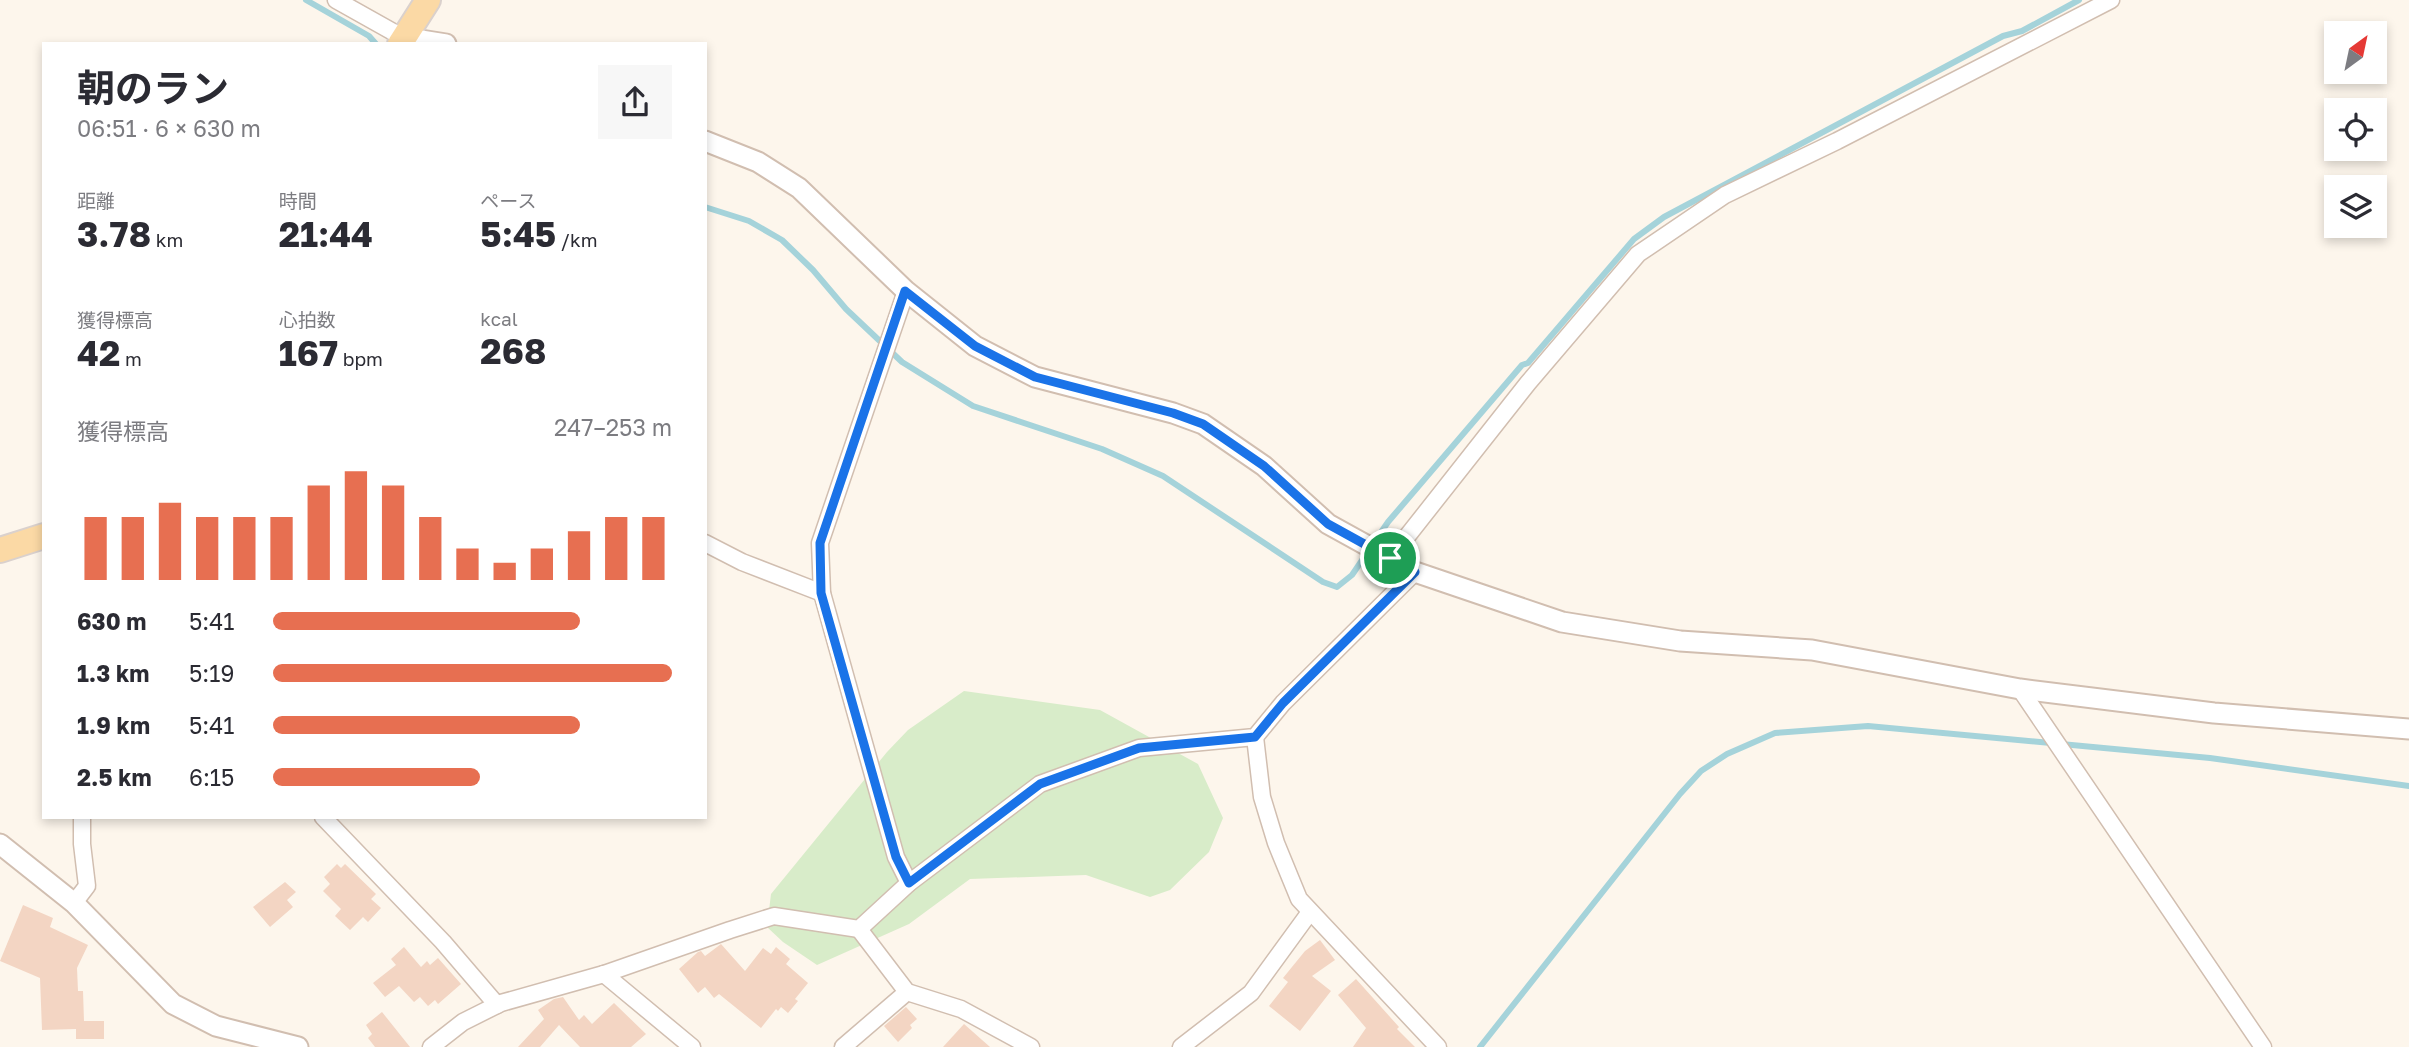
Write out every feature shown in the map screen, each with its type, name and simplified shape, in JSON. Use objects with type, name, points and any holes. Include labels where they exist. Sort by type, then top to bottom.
[{"type":"main road","points":[[401,40],[428,0]]},
{"type":"main road","points":[[0,550],[42,537]]},
{"type":"street","points":[[336,0],[401,40],[424,42]]},
{"type":"street","points":[[1390,558],[1528,383],[1638,254],[1725,195],[1837,141],[2111,0]]},
{"type":"street","points":[[707,142],[758,162],[799,188],[905,291],[975,346],[1035,377],[1173,413],[1203,424],[1264,466],[1328,524],[1415,572],[1562,622],[1681,642],[1812,650],[2020,689],[2214,713],[2409,729]]},
{"type":"street","points":[[905,291],[820,543],[821,593],[896,857],[909,883]]},
{"type":"street","points":[[707,544],[742,562],[821,593]]},
{"type":"street","points":[[859,929],[909,883],[1040,784],[1139,748],[1255,737],[1283,703],[1415,572]]},
{"type":"street","points":[[2020,689],[2263,1047]]},
{"type":"street","points":[[1255,737],[1262,797],[1276,843],[1299,899],[1438,1047]]},
{"type":"street","points":[[74,903],[87,886],[82,819]]},
{"type":"street","points":[[325,819],[443,942],[498,1005]]},
{"type":"street","points":[[0,844],[74,903],[173,1004],[216,1026],[298,1047]]},
{"type":"street","points":[[1181,1047],[1251,993],[1310,912]]},
{"type":"street","points":[[431,1047],[463,1022],[498,1005],[604,974],[774,916],[859,929],[908,992],[961,1009],[1031,1047]]},
{"type":"street","points":[[604,974],[692,1047]]},
{"type":"street","points":[[843,1047],[908,992]]},
{"type":"green space","points":[[964,691],[1100,710],[1198,764],[1223,818],[1209,852],[1170,890],[1150,897],[1086,875],[970,879],[909,924],[817,965],[783,942],[767,927],[771,894],[887,752],[908,730]]},
{"type":"building","points":[[337,864],[341,868],[345,864],[376,894],[371,899],[381,908],[368,922],[363,917],[350,930],[335,916],[341,909],[323,891],[330,884],[324,877]]},
{"type":"building","points":[[285,882],[296,892],[287,900],[293,907],[270,927],[253,907]]},
{"type":"building","points":[[23,905],[53,918],[50,927],[88,945],[77,968],[78,991],[83,991],[84,1021],[104,1021],[104,1039],[76,1039],[76,1029],[42,1030],[40,978],[0,961]]},
{"type":"building","points":[[1320,940],[1335,960],[1312,976],[1331,991],[1300,1031],[1269,1006],[1288,982],[1283,978],[1305,951]]},
{"type":"building","points":[[721,944],[745,971],[763,948],[771,954],[776,947],[790,959],[786,964],[808,983],[788,1013],[781,1007],[778,1011],[776,1009],[761,1028],[719,994],[714,998],[705,987],[698,993],[679,969],[698,952],[701,951],[705,956]]},
{"type":"building","points":[[404,947],[421,967],[427,961],[430,965],[438,958],[461,984],[438,1004],[435,1000],[428,1006],[420,997],[414,1002],[399,986],[385,997],[373,983],[396,965],[391,959]]},
{"type":"building","points":[[1356,979],[1415,1047],[1353,1047],[1366,1028],[1338,995]]},
{"type":"building","points":[[563,997],[579,1020],[584,1015],[592,1024],[614,1003],[646,1034],[631,1047],[580,1047],[559,1025],[540,1047],[518,1047],[544,1019],[538,1010],[554,999]]},
{"type":"building","points":[[906,1007],[917,1019],[898,1042],[884,1026]]},
{"type":"building","points":[[382,1012],[410,1047],[375,1047],[368,1038],[372,1034],[366,1025]]},
{"type":"building","points":[[964,1024],[990,1047],[943,1047]]},
{"type":"waterway","points":[[306,0],[369,36],[374,42]]},
{"type":"waterway","points":[[707,208],[749,221],[782,240],[813,270],[846,309],[902,362],[973,406],[1102,449],[1163,476],[1323,582],[1337,587],[1352,575],[1388,522],[1634,239],[1664,217],[2003,36],[2022,31],[2079,0]]},
{"type":"waterway","points":[[1480,1047],[1701,771],[1727,754],[1775,733],[1868,726],[2210,758],[2409,786]]},
{"type":"route","points":[[905,291],[975,346],[1035,377],[1173,413],[1203,424],[1264,466],[1328,524],[1390,558],[1415,572],[1283,703],[1255,737],[1139,748],[1040,784],[909,883],[896,857],[821,593],[820,543],[905,291]]}]
